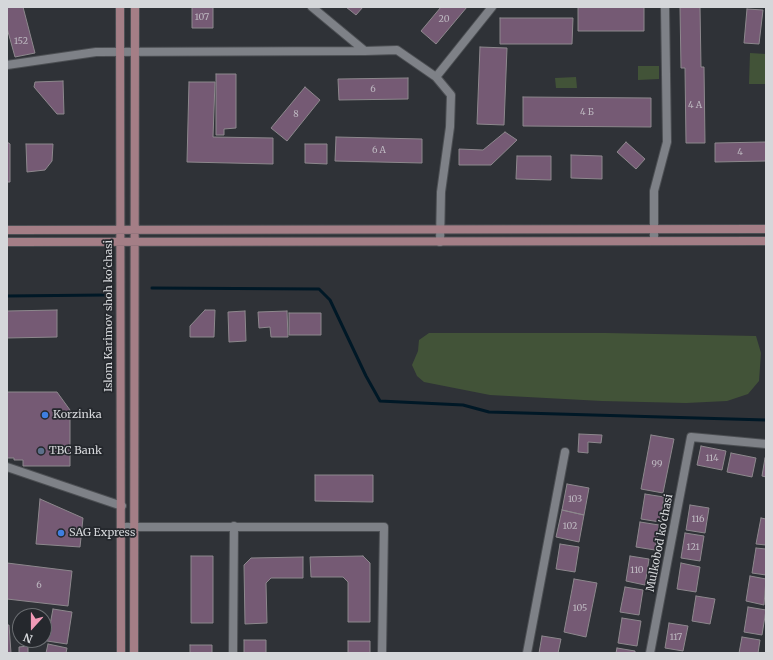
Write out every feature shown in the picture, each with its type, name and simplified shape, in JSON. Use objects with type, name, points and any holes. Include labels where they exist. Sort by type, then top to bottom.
[{"type":"main road","name":"Islom Karimov shoh ko'chasi","points":[[120,7],[122,506],[121,653]]},
{"type":"main road","points":[[134,653],[135,7]]},
{"type":"main road","points":[[7,230],[766,229]]},
{"type":"main road","points":[[7,242],[766,241]]},
{"type":"street","points":[[312,7],[365,51]]},
{"type":"street","points":[[436,77],[492,7]]},
{"type":"street","points":[[654,240],[654,191],[666,142],[665,7]]},
{"type":"street","points":[[7,64],[96,52],[397,50],[436,77],[451,95],[450,127],[441,192],[440,242]]},
{"type":"street","name":"Mulkobod ko'chasi","points":[[650,653],[691,437],[766,444]]},
{"type":"street","points":[[527,653],[565,452]]},
{"type":"street","points":[[7,467],[122,506]]},
{"type":"street","points":[[233,653],[234,526]]},
{"type":"street","points":[[122,527],[384,527],[382,653]]},
{"type":"green space","points":[[750,53],[766,54],[766,84],[749,84]]},
{"type":"green space","points":[[638,66],[659,66],[659,79],[638,80]]},
{"type":"green space","points":[[576,77],[577,88],[556,88],[555,78]]},
{"type":"green space","points":[[429,333],[606,333],[756,336],[761,353],[759,381],[748,394],[727,401],[686,403],[602,401],[490,395],[424,382],[417,376],[412,365],[418,351],[419,340]]},
{"type":"building","points":[[7,7],[23,7],[35,53],[15,57],[7,28]]},
{"type":"building","points":[[192,7],[213,7],[213,28],[192,28]]},
{"type":"building","points":[[346,7],[363,7],[356,15]]},
{"type":"building","points":[[441,7],[467,7],[436,44],[421,31]]},
{"type":"building","points":[[578,7],[644,7],[644,31],[578,31]]},
{"type":"building","points":[[680,7],[700,7],[701,67],[704,67],[705,143],[686,143],[685,68],[681,68]]},
{"type":"building","points":[[747,9],[763,10],[759,44],[744,43]]},
{"type":"building","points":[[500,18],[573,18],[572,44],[500,44]]},
{"type":"building","points":[[480,47],[507,48],[504,125],[477,124]]},
{"type":"building","points":[[216,74],[236,74],[236,128],[224,129],[224,135],[216,135]]},
{"type":"building","points":[[408,78],[408,99],[339,100],[338,79]]},
{"type":"building","points":[[63,81],[64,114],[57,114],[34,87],[35,82]]},
{"type":"building","points":[[189,82],[215,82],[213,137],[273,138],[273,164],[187,162]]},
{"type":"building","points":[[305,87],[320,100],[287,141],[271,128]]},
{"type":"building","points":[[523,97],[651,98],[651,127],[523,126]]},
{"type":"building","points":[[505,132],[517,140],[491,165],[459,165],[459,149],[483,150]]},
{"type":"building","points":[[336,137],[422,139],[422,163],[335,161]]},
{"type":"building","points":[[7,142],[10,144],[10,182],[7,182]]},
{"type":"building","points":[[626,142],[645,159],[636,169],[617,152]]},
{"type":"building","points":[[766,142],[766,161],[715,162],[715,143]]},
{"type":"building","points":[[26,144],[53,144],[52,161],[45,170],[27,172]]},
{"type":"building","points":[[305,144],[327,144],[327,164],[305,163]]},
{"type":"building","points":[[571,155],[602,156],[602,179],[571,178]]},
{"type":"building","points":[[517,156],[551,156],[551,180],[516,179]]},
{"type":"building","points":[[57,310],[57,337],[7,338],[7,311]]},
{"type":"building","points":[[205,310],[215,310],[214,337],[190,337],[190,326]]},
{"type":"building","points":[[245,311],[246,341],[229,342],[228,312]]},
{"type":"building","points":[[287,311],[288,337],[271,337],[270,327],[259,328],[258,312]]},
{"type":"building","points":[[289,313],[321,313],[321,335],[289,335]]},
{"type":"building","points":[[7,392],[57,392],[70,410],[70,466],[23,466],[23,460],[7,458]]},
{"type":"building","points":[[579,434],[602,435],[601,443],[588,442],[588,453],[578,452]]},
{"type":"building","points":[[651,435],[674,439],[663,493],[641,489]]},
{"type":"building","points":[[701,446],[726,451],[722,470],[697,465]]},
{"type":"building","points":[[731,453],[756,458],[752,477],[727,472]]},
{"type":"building","points":[[766,458],[766,477],[762,476]]},
{"type":"building","points":[[315,475],[373,475],[373,502],[315,501]]},
{"type":"building","points":[[567,484],[589,488],[584,515],[562,510]]},
{"type":"building","points":[[645,494],[664,497],[660,522],[641,519]]},
{"type":"building","points":[[40,499],[83,518],[80,547],[36,544]]},
{"type":"building","points":[[690,505],[709,508],[705,533],[686,530]]},
{"type":"building","points":[[562,510],[584,515],[579,542],[556,537]]},
{"type":"building","points":[[761,518],[766,519],[766,545],[756,544]]},
{"type":"building","points":[[640,522],[659,525],[655,550],[636,547]]},
{"type":"building","points":[[685,533],[704,536],[700,561],[681,558]]},
{"type":"building","points":[[560,544],[579,547],[575,572],[556,569]]},
{"type":"building","points":[[756,548],[766,549],[766,575],[752,573]]},
{"type":"building","points":[[191,556],[213,556],[213,623],[191,623]]},
{"type":"building","points":[[363,556],[370,563],[370,622],[348,622],[348,582],[343,577],[311,577],[310,557]]},
{"type":"building","points":[[630,556],[649,559],[645,585],[626,581]]},
{"type":"building","points":[[303,557],[303,578],[271,578],[266,583],[267,623],[245,624],[244,565],[251,558]]},
{"type":"building","points":[[7,563],[72,571],[68,606],[7,599]]},
{"type":"building","points":[[681,563],[700,567],[696,592],[677,589]]},
{"type":"building","points":[[750,576],[766,579],[764,605],[746,601]]},
{"type":"building","points":[[574,579],[597,583],[586,637],[564,632]]},
{"type":"building","points":[[625,587],[643,590],[639,615],[620,612]]},
{"type":"building","points":[[696,596],[715,599],[710,624],[692,621]]},
{"type":"building","points":[[748,607],[766,610],[762,635],[744,632]]},
{"type":"building","points":[[53,609],[72,612],[67,644],[52,642]]},
{"type":"building","points":[[622,618],[641,621],[637,646],[618,643]]},
{"type":"building","points":[[669,623],[688,626],[683,651],[665,648]]},
{"type":"building","points":[[7,625],[9,625],[11,653],[7,653]]},
{"type":"building","points":[[542,636],[561,639],[558,653],[539,653]]},
{"type":"building","points":[[742,637],[760,640],[758,653],[739,653]]},
{"type":"building","points":[[244,640],[266,640],[266,653],[244,653]]},
{"type":"building","points":[[348,641],[370,641],[370,653],[348,653]]},
{"type":"building","points":[[52,645],[67,648],[66,653],[46,653],[47,648],[52,648]]},
{"type":"building","points":[[190,645],[212,645],[212,653],[190,653]]},
{"type":"building","points":[[19,648],[28,648],[28,653],[19,653]]},
{"type":"building","points":[[617,648],[635,651],[635,653],[616,653]]},
{"type":"waterway","points":[[152,288],[319,289],[330,300],[366,376],[380,401],[463,405],[489,412],[766,420]]},
{"type":"waterway","points":[[7,296],[105,295]]},
{"type":"place","name":"Korzinka","points":[[45,415]]},
{"type":"place","name":"TBC Bank","points":[[41,451]]},
{"type":"place","name":"SAG Express","points":[[61,533]]}]
